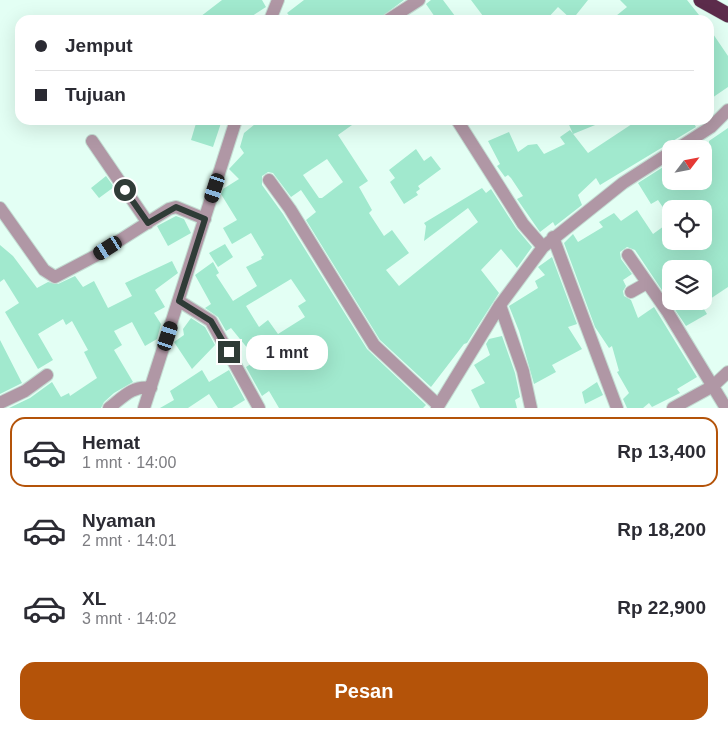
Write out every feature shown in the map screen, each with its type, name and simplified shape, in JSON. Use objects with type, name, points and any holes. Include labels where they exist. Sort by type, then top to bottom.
[{"type":"highway","points":[[700,0],[728,15]]},
{"type":"street","points":[[272,15],[278,0]]},
{"type":"street","points":[[399,15],[419,0]]},
{"type":"street","points":[[714,123],[728,110]]},
{"type":"street","points":[[144,408],[146,387],[179,301],[201,217],[234,125]]},
{"type":"street","points":[[460,125],[518,217],[544,247]]},
{"type":"street","points":[[690,140],[712,125]]},
{"type":"street","points":[[92,141],[148,223]]},
{"type":"street","points":[[268,180],[290,209],[374,345],[438,406],[500,305],[544,247],[623,183],[662,158]]},
{"type":"street","points":[[0,208],[44,270],[55,277],[95,256],[176,207],[201,217]]},
{"type":"street","points":[[554,237],[617,408]]},
{"type":"street","points":[[628,255],[726,408]]},
{"type":"street","points":[[631,292],[647,283]]},
{"type":"street","points":[[179,301],[211,321],[258,408]]},
{"type":"street","points":[[500,305],[523,371],[531,408]]},
{"type":"street","points":[[673,408],[713,386],[728,372]]},
{"type":"street","points":[[0,403],[24,392],[46,375]]},
{"type":"street","points":[[109,408],[130,390],[146,387]]},
{"type":"building","points":[[222,0],[262,0],[266,7],[254,15],[202,15]]},
{"type":"building","points":[[304,0],[404,0],[384,15],[289,15],[287,13]]},
{"type":"building","points":[[431,0],[443,0],[454,15],[434,15],[426,4]]},
{"type":"building","points":[[471,0],[588,0],[576,15],[567,15],[558,7],[551,15],[482,15]]},
{"type":"building","points":[[620,0],[687,0],[699,15],[617,15],[627,7]]},
{"type":"building","points":[[714,35],[728,56],[728,87],[714,97]]},
{"type":"building","points":[[196,125],[220,125],[213,147],[191,140]]},
{"type":"building","points":[[254,125],[352,125],[338,135],[368,181],[359,187],[372,210],[369,213],[384,236],[392,230],[409,253],[386,270],[399,286],[478,222],[468,208],[424,241],[426,226],[424,223],[482,188],[486,193],[491,189],[516,228],[532,247],[517,268],[501,249],[481,270],[499,293],[467,343],[464,344],[431,387],[380,340],[306,220],[316,212],[301,190],[291,197],[273,173],[268,172],[262,176],[262,185],[283,214],[367,349],[426,405],[423,408],[279,408],[269,391],[262,396],[246,367],[257,360],[231,328],[226,331],[218,317],[205,308],[211,304],[195,275],[213,262],[219,273],[216,275],[233,301],[257,286],[246,267],[262,259],[261,257],[264,255],[251,233],[232,244],[223,228],[237,220],[221,194],[223,189],[239,179],[229,169],[244,153],[240,147],[244,133]],"holes":[[[327,159],[343,182],[322,198],[319,198],[303,175]],[[291,279],[306,301],[298,306],[305,317],[278,334],[268,320],[259,327],[246,306]]]},
{"type":"building","points":[[569,125],[595,125],[573,134]]},
{"type":"building","points":[[630,125],[695,125],[696,127],[674,140],[662,140],[662,148],[600,185],[596,178],[578,195],[582,205],[555,226],[553,222],[540,232],[517,199],[523,196],[511,178],[508,175],[505,177],[497,166],[500,164],[488,141],[509,132],[518,152],[528,145],[537,144],[544,154],[565,144],[560,137],[570,130],[588,153]]},
{"type":"building","points":[[728,128],[728,287],[712,298],[712,260],[662,260],[662,290],[635,250],[627,247],[620,252],[621,259],[632,274],[623,280],[626,286],[623,291],[624,296],[631,300],[638,318],[654,307],[697,377],[677,389],[680,393],[652,407],[649,403],[643,408],[627,408],[623,399],[629,393],[617,372],[619,371],[612,346],[609,348],[595,327],[564,243],[573,234],[578,242],[603,227],[599,222],[614,213],[621,221],[637,210],[653,234],[662,228],[662,250],[712,250],[712,200],[662,200],[662,206],[658,200],[651,204],[638,183],[662,168],[662,190],[712,190],[712,140],[710,140]]},
{"type":"building","points":[[416,149],[424,161],[431,156],[441,169],[418,186],[420,189],[416,192],[418,195],[404,204],[390,182],[395,178],[389,170]]},
{"type":"building","points":[[106,176],[114,187],[99,198],[91,188]]},
{"type":"building","points":[[176,216],[184,219],[191,233],[168,246],[157,226]]},
{"type":"building","points":[[225,244],[233,257],[218,267],[209,253]]},
{"type":"building","points":[[0,245],[13,256],[37,288],[48,282],[58,284],[75,276],[83,287],[94,281],[108,308],[132,296],[125,283],[172,261],[178,273],[155,290],[165,307],[154,313],[161,324],[157,339],[145,346],[132,322],[114,331],[122,345],[114,350],[133,382],[114,393],[104,402],[101,408],[9,408],[30,398],[52,382],[61,397],[69,393],[70,396],[97,378],[84,352],[88,350],[72,321],[66,325],[63,319],[38,334],[53,360],[38,369],[5,312],[19,303],[4,279],[0,282]]},
{"type":"building","points":[[552,257],[577,324],[568,327],[582,349],[552,365],[556,372],[534,384],[519,331],[509,306],[538,288],[535,281],[545,275],[538,267]]},
{"type":"building","points":[[675,310],[705,310],[707,314],[686,326]]},
{"type":"building","points":[[191,318],[205,327],[215,345],[192,369],[174,342],[184,335],[183,329]]},
{"type":"building","points":[[502,336],[515,373],[520,397],[515,400],[517,408],[480,408],[471,390],[485,383],[474,365],[490,355],[486,344],[489,339]]},
{"type":"building","points":[[0,340],[22,383],[0,394]]},
{"type":"building","points":[[202,370],[209,382],[229,370],[245,400],[232,408],[218,408],[209,394],[188,408],[160,408],[174,400],[170,391]]},
{"type":"building","points":[[597,382],[603,395],[585,404],[582,392]]},
{"type":"route","points":[[125,190],[148,223],[169,209],[176,207],[205,219],[179,301],[211,321],[229,352]]}]
